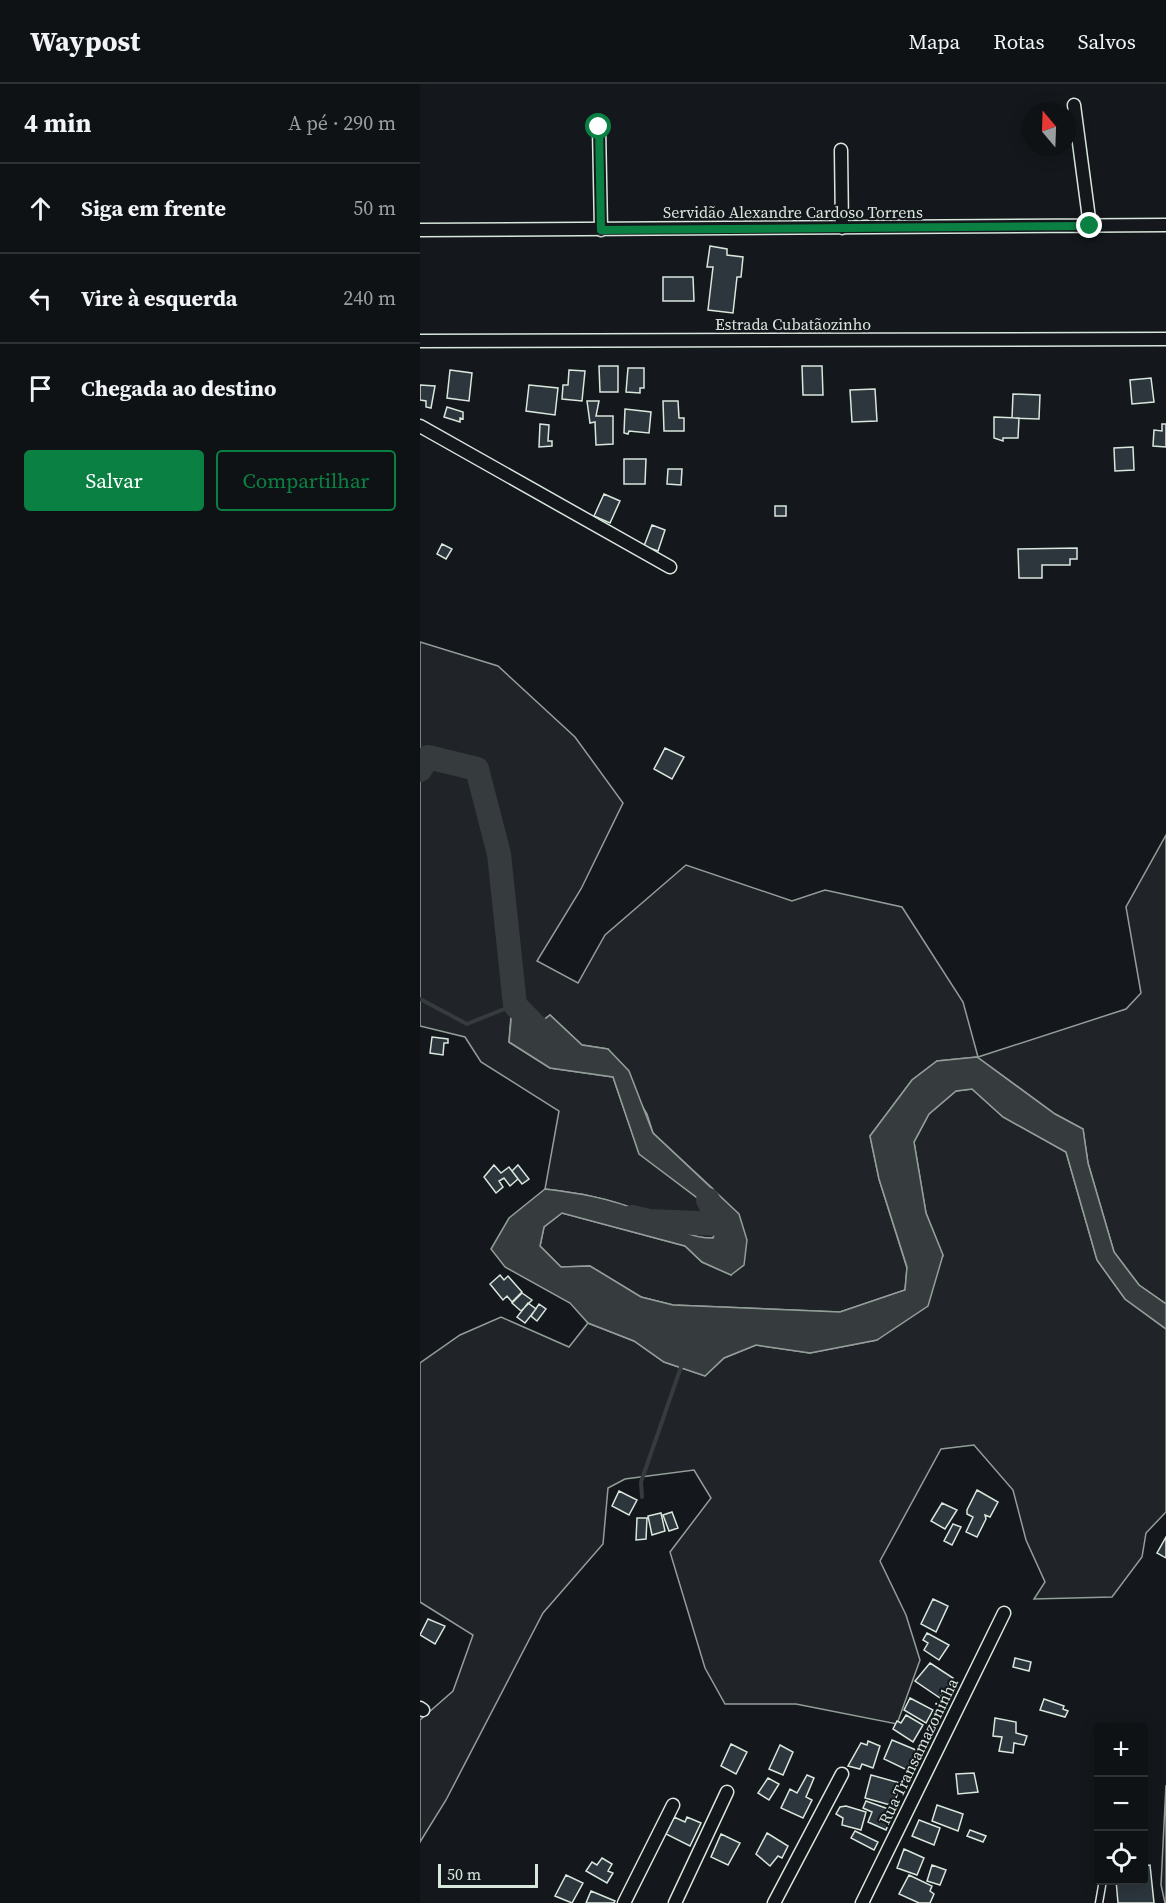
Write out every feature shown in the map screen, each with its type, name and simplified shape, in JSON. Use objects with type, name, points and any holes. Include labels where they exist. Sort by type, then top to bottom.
[{"type":"street","points":[[1076,120],[1090,226]]},
{"type":"street","points":[[599,127],[601,230]]},
{"type":"street","points":[[841,150],[842,228]]},
{"type":"street","name":"Servidão Alexandre Cardoso Torrens","points":[[420,230],[1166,225]]},
{"type":"street","name":"Estrada Cubatãozinho","points":[[420,341],[1166,339]]},
{"type":"street","points":[[420,426],[670,567]]},
{"type":"street","name":"Rua Transamazoninha","points":[[862,1903],[1004,1613]]},
{"type":"street","points":[[774,1903],[842,1774]]},
{"type":"street","points":[[675,1903],[727,1792]]},
{"type":"street","points":[[624,1903],[673,1805]]},
{"type":"lane","points":[[1099,1903],[1102,1885]]},
{"type":"shaded area","points":[[420,642],[498,666],[575,737],[623,803],[581,889],[537,961],[578,983],[605,935],[686,865],[792,901],[825,890],[902,907],[963,1002],[978,1057],[1126,1009],[1141,993],[1126,907],[1166,835],[1166,1304],[1139,1285],[1114,1252],[1088,1163],[1083,1129],[1055,1114],[977,1057],[937,1061],[912,1080],[870,1136],[879,1179],[907,1268],[905,1290],[840,1312],[673,1305],[641,1297],[590,1266],[561,1267],[540,1246],[544,1227],[562,1213],[685,1246],[702,1262],[731,1275],[713,1189],[653,1133],[647,1114],[608,1049],[582,1045],[550,1015],[530,1031],[513,990],[509,1042],[550,1068],[613,1077],[639,1153],[700,1200],[716,1230],[713,1238],[685,1233],[640,1211],[605,1199],[545,1189],[559,1111],[481,1062],[465,1037],[420,1026]]},
{"type":"shaded area","points":[[514,988],[529,1031],[550,1015],[582,1045],[608,1049],[629,1071],[653,1133],[739,1214],[747,1240],[744,1265],[731,1275],[702,1262],[685,1246],[562,1213],[544,1227],[540,1246],[561,1267],[590,1266],[641,1297],[673,1305],[840,1312],[905,1290],[907,1267],[879,1179],[870,1136],[912,1080],[937,1061],[977,1057],[1055,1114],[1083,1129],[1088,1163],[1114,1252],[1139,1285],[1166,1304],[1166,1329],[1125,1299],[1097,1260],[1066,1152],[1003,1117],[972,1089],[956,1091],[929,1114],[914,1142],[926,1213],[943,1255],[928,1306],[877,1340],[810,1353],[756,1345],[724,1358],[705,1376],[664,1362],[634,1341],[588,1323],[570,1303],[505,1267],[491,1249],[509,1218],[545,1189],[605,1199],[640,1211],[694,1236],[713,1238],[716,1230],[700,1200],[639,1154],[613,1077],[550,1068],[509,1042]]},
{"type":"shaded area","points":[[972,1089],[1003,1117],[1066,1152],[1097,1260],[1125,1299],[1166,1329],[1166,1512],[1146,1533],[1142,1557],[1112,1597],[1034,1599],[1045,1582],[1026,1540],[1013,1490],[974,1445],[941,1449],[880,1561],[906,1615],[920,1660],[897,1724],[796,1704],[725,1704],[705,1668],[670,1552],[711,1498],[694,1470],[625,1479],[608,1488],[603,1544],[543,1613],[446,1800],[420,1842],[420,1720],[453,1691],[473,1635],[420,1602],[420,1363],[460,1335],[501,1317],[569,1347],[588,1323],[634,1341],[664,1362],[705,1376],[724,1358],[756,1345],[810,1353],[877,1340],[943,1256],[926,1213],[914,1142],[929,1114],[956,1091]]},
{"type":"shaded area","points":[[1166,1785],[1166,1903],[1165,1903],[1161,1885]]},
{"type":"building","points":[[710,246],[727,249],[727,255],[743,257],[741,277],[737,277],[733,313],[708,310],[713,267],[707,267]]},
{"type":"building","points":[[663,277],[693,277],[694,301],[663,301]]},
{"type":"building","points":[[599,366],[618,366],[618,392],[600,392]]},
{"type":"building","points":[[802,366],[822,366],[823,395],[803,395]]},
{"type":"building","points":[[628,368],[644,368],[644,388],[640,388],[640,393],[626,392]]},
{"type":"building","points":[[450,370],[472,373],[469,401],[447,398]]},
{"type":"building","points":[[569,370],[585,371],[582,401],[562,399],[563,385],[568,385]]},
{"type":"building","points":[[1151,378],[1154,402],[1132,404],[1130,380]]},
{"type":"building","points":[[420,385],[435,386],[431,408],[426,407],[426,401],[420,400]]},
{"type":"building","points":[[529,385],[558,388],[555,415],[526,411]]},
{"type":"building","points":[[875,389],[877,421],[852,422],[850,390]]},
{"type":"building","points":[[1013,394],[1040,395],[1039,419],[1012,418]]},
{"type":"building","points":[[587,401],[599,401],[596,416],[613,416],[613,444],[596,445],[595,422],[590,423]]},
{"type":"building","points":[[663,401],[678,401],[679,418],[684,418],[684,431],[664,431]]},
{"type":"building","points":[[447,407],[463,412],[463,419],[460,418],[460,422],[444,417]]},
{"type":"building","points":[[625,409],[651,412],[649,433],[629,431],[628,434],[624,433]]},
{"type":"building","points":[[994,417],[1019,418],[1018,438],[1003,438],[1003,441],[994,438]]},
{"type":"building","points":[[540,424],[549,425],[548,441],[552,441],[552,446],[539,447]]},
{"type":"building","points":[[1162,424],[1166,424],[1166,447],[1153,446],[1154,430],[1162,431]]},
{"type":"building","points":[[1133,447],[1134,470],[1115,471],[1114,448]]},
{"type":"building","points":[[624,459],[646,459],[645,484],[624,484]]},
{"type":"building","points":[[668,469],[682,469],[681,485],[667,484]]},
{"type":"building","points":[[604,494],[620,501],[610,523],[594,516]]},
{"type":"building","points":[[775,506],[786,506],[786,516],[775,516]]},
{"type":"building","points":[[652,525],[665,530],[658,551],[644,546]]},
{"type":"building","points":[[442,544],[452,549],[446,559],[437,554]]},
{"type":"building","points":[[1077,548],[1077,559],[1070,559],[1070,565],[1042,565],[1042,578],[1019,578],[1018,549]]},
{"type":"building","points":[[665,748],[684,757],[672,779],[654,769]]},
{"type":"building","points":[[432,1037],[448,1039],[448,1043],[444,1043],[443,1055],[430,1053]]},
{"type":"building","points":[[494,1165],[501,1173],[509,1167],[518,1179],[510,1186],[504,1178],[499,1181],[503,1187],[496,1193],[484,1177]]},
{"type":"building","points":[[518,1165],[529,1179],[522,1184],[512,1171]]},
{"type":"building","points":[[500,1275],[504,1280],[508,1276],[522,1292],[512,1302],[507,1296],[503,1300],[490,1284]]},
{"type":"building","points":[[522,1293],[532,1300],[521,1311],[512,1303]]},
{"type":"building","points":[[528,1303],[536,1309],[525,1323],[517,1317]]},
{"type":"building","points":[[539,1304],[546,1309],[537,1321],[531,1316]]},
{"type":"building","points":[[977,1490],[998,1502],[990,1517],[985,1515],[986,1519],[977,1537],[966,1532],[973,1517],[967,1514],[967,1510]]},
{"type":"building","points":[[619,1491],[637,1500],[629,1515],[612,1506]]},
{"type":"building","points":[[942,1503],[957,1510],[945,1529],[931,1521]]},
{"type":"building","points":[[672,1512],[678,1528],[669,1531],[663,1515]]},
{"type":"building","points":[[661,1513],[665,1531],[652,1535],[648,1516]]},
{"type":"building","points":[[637,1518],[647,1518],[646,1539],[636,1540]]},
{"type":"building","points":[[953,1524],[961,1527],[952,1545],[944,1541]]},
{"type":"building","points":[[1166,1537],[1166,1558],[1157,1553]]},
{"type":"building","points":[[933,1599],[948,1606],[936,1632],[921,1624]]},
{"type":"building","points":[[428,1619],[445,1626],[435,1644],[420,1635]]},
{"type":"building","points":[[927,1633],[949,1645],[939,1660],[924,1650],[928,1643],[923,1640]]},
{"type":"building","points":[[1015,1658],[1031,1662],[1029,1671],[1013,1667]]},
{"type":"building","points":[[930,1663],[953,1678],[940,1698],[915,1681]]},
{"type":"building","points":[[910,1698],[933,1710],[926,1723],[904,1710]]},
{"type":"building","points":[[1044,1699],[1064,1706],[1063,1709],[1068,1711],[1065,1717],[1040,1710]]},
{"type":"building","points":[[906,1715],[923,1725],[913,1742],[893,1729],[897,1721],[901,1723]]},
{"type":"building","points":[[995,1718],[1016,1722],[1016,1733],[1027,1736],[1024,1745],[1014,1743],[1013,1753],[999,1751],[1002,1737],[993,1736]]},
{"type":"building","points":[[892,1740],[916,1750],[907,1770],[884,1759]]},
{"type":"building","points":[[868,1741],[880,1746],[873,1768],[862,1764],[860,1769],[848,1766],[861,1743],[867,1745]]},
{"type":"building","points":[[731,1744],[747,1752],[736,1774],[721,1766]]},
{"type":"building","points":[[780,1745],[793,1752],[783,1775],[769,1769]]},
{"type":"building","points":[[974,1773],[978,1792],[958,1794],[956,1774]]},
{"type":"building","points":[[807,1775],[814,1778],[806,1797],[812,1800],[803,1818],[781,1808],[790,1789],[797,1793]]},
{"type":"building","points":[[871,1775],[900,1783],[894,1806],[865,1798]]},
{"type":"building","points":[[768,1778],[779,1784],[769,1800],[758,1793]]},
{"type":"building","points":[[866,1801],[894,1811],[886,1830],[868,1822],[872,1812],[863,1808]]},
{"type":"building","points":[[937,1805],[963,1814],[958,1831],[932,1821]]},
{"type":"building","points":[[846,1806],[866,1812],[861,1830],[842,1825],[843,1818],[836,1814],[840,1807]]},
{"type":"building","points":[[674,1817],[685,1822],[687,1817],[701,1823],[690,1846],[666,1834]]},
{"type":"building","points":[[919,1820],[940,1828],[934,1845],[912,1836]]},
{"type":"building","points":[[970,1830],[986,1836],[983,1842],[967,1836]]},
{"type":"building","points":[[855,1831],[878,1842],[874,1850],[851,1838]]},
{"type":"building","points":[[767,1833],[788,1846],[782,1858],[778,1856],[770,1866],[756,1854]]},
{"type":"building","points":[[721,1834],[740,1843],[728,1865],[711,1857]]},
{"type":"building","points":[[904,1849],[924,1858],[917,1875],[897,1868]]},
{"type":"building","points":[[602,1858],[612,1864],[608,1871],[613,1873],[607,1883],[586,1871],[592,1862],[597,1865]]},
{"type":"building","points":[[932,1865],[946,1870],[940,1885],[927,1881]]},
{"type":"building","points":[[1148,1865],[1150,1865],[1154,1903],[1118,1903],[1116,1885],[1148,1885]]},
{"type":"building","points":[[566,1875],[583,1883],[572,1903],[555,1896]]},
{"type":"building","points":[[909,1875],[932,1886],[930,1891],[934,1894],[930,1903],[919,1903],[899,1894]]},
{"type":"building","points":[[591,1891],[615,1901],[614,1903],[586,1903]]},
{"type":"waterway","points":[[420,770],[428,757],[477,769],[499,854],[515,1005],[557,1048]]},
{"type":"waterway","points":[[420,999],[467,1024],[514,1005]]},
{"type":"waterway","points":[[632,1217],[649,1221],[720,1224],[708,1200]]},
{"type":"waterway","points":[[642,1497],[641,1482],[682,1364]]},
{"type":"route","points":[[599,127],[601,230],[1090,226]]}]
